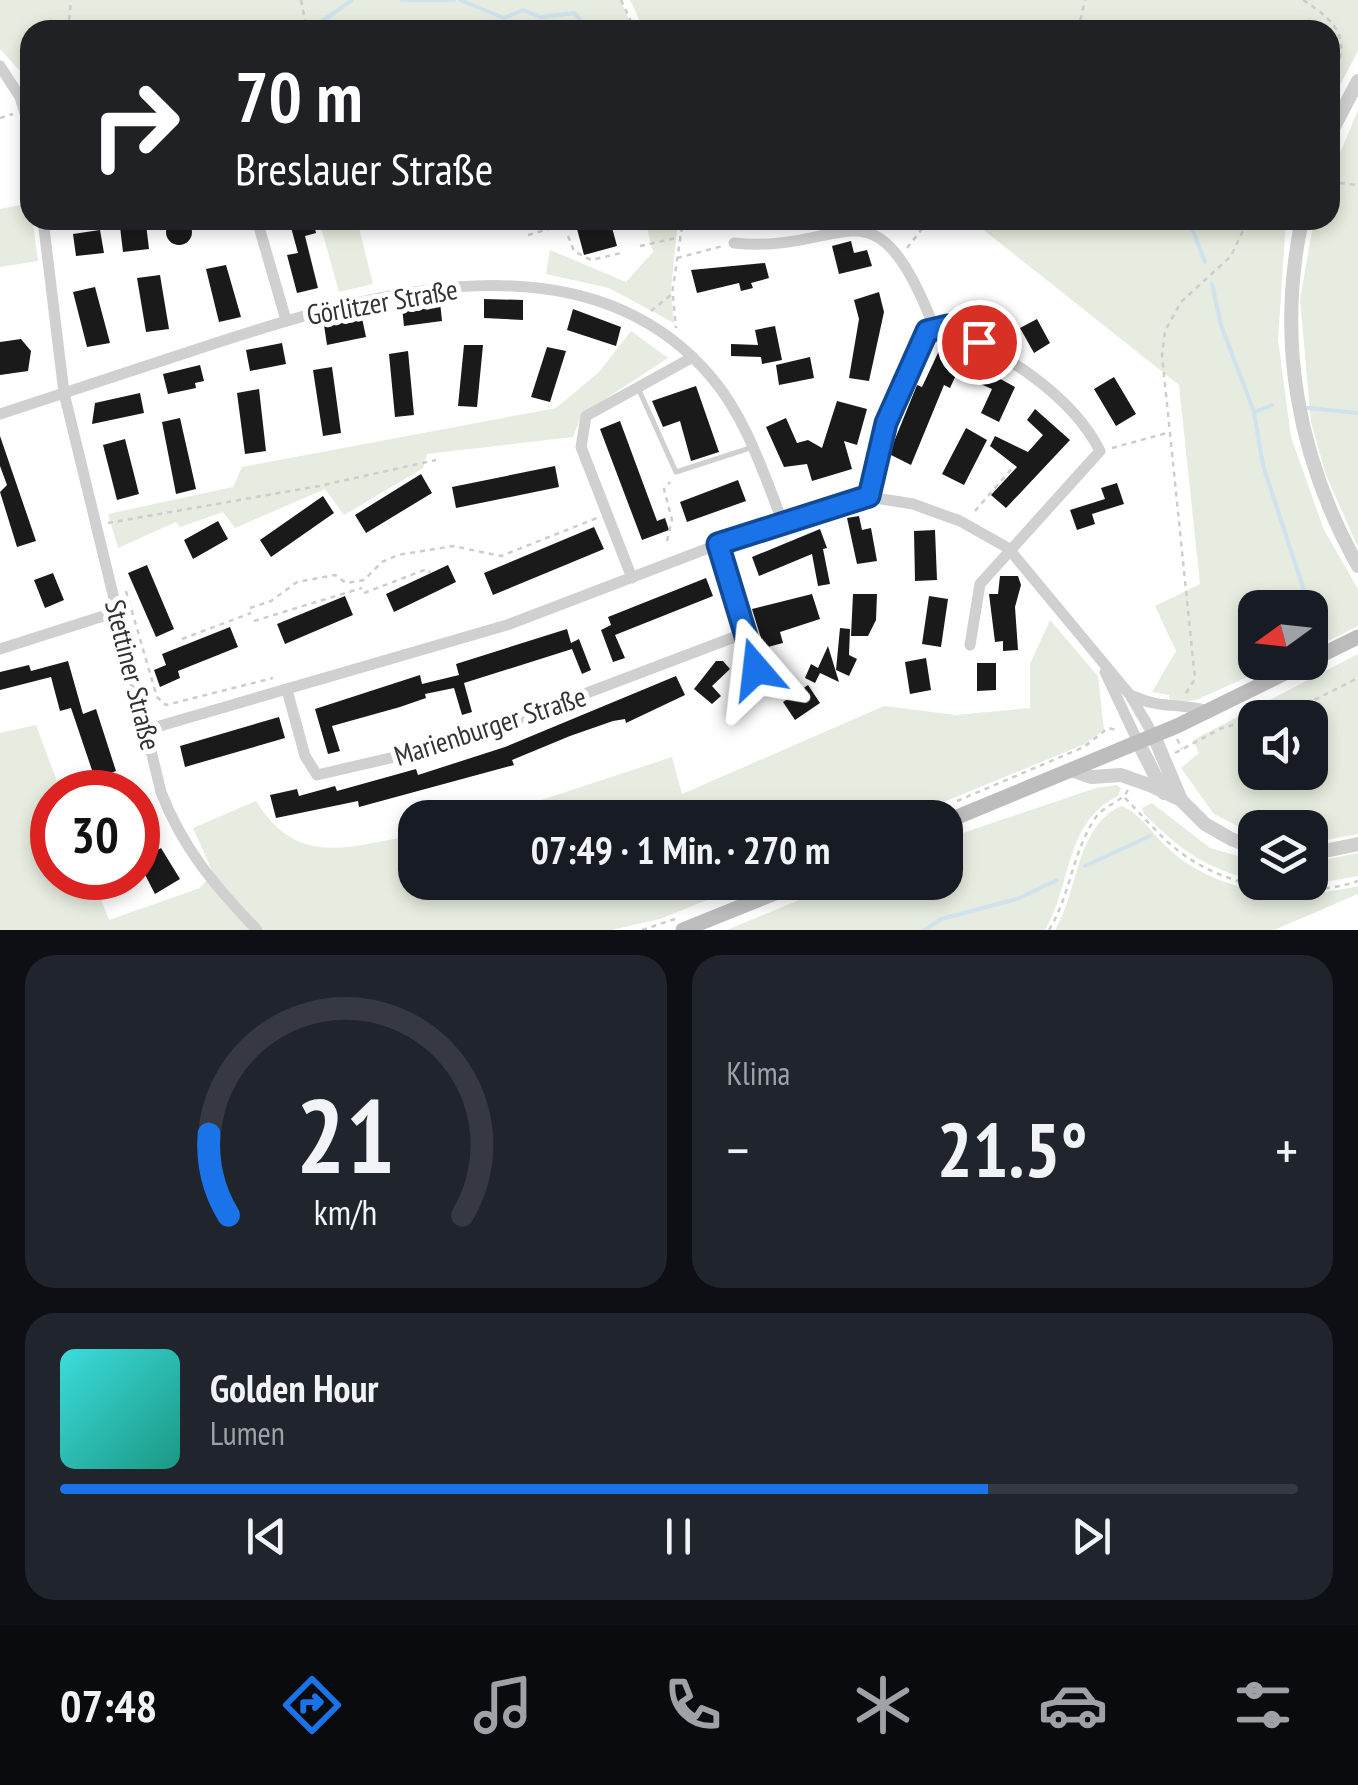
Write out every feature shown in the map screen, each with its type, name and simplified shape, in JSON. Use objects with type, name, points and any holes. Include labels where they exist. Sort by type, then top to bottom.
[{"type":"main road","points":[[963,808],[1154,736],[1358,637]]},
{"type":"main road","points":[[683,930],[757,900]]},
{"type":"street","points":[[0,66],[20,96]]},
{"type":"street","points":[[1340,115],[1358,82]]},
{"type":"street","name":"Stettiner Straße","points":[[44,230],[64,393],[161,792],[178,835],[218,891],[257,930]]},
{"type":"street","points":[[260,230],[286,320]]},
{"type":"street","points":[[734,243],[765,246],[833,230]]},
{"type":"street","points":[[857,230],[883,240],[900,257],[934,327]]},
{"type":"street","points":[[1301,230],[1290,310],[1292,368],[1316,478],[1358,566]]},
{"type":"street","name":"Görlitzer Straße","points":[[0,414],[286,320],[459,286],[575,294],[642,318],[693,357],[714,380],[753,448],[782,520]]},
{"type":"street","points":[[934,327],[948,326],[1029,375],[1090,431],[1100,451],[1073,485],[1008,548],[980,584],[970,646]]},
{"type":"street","points":[[869,496],[886,423],[908,368],[934,327]]},
{"type":"street","points":[[632,578],[581,447],[586,416],[693,357]]},
{"type":"street","points":[[146,730],[507,625],[782,520],[869,496],[913,504],[960,521],[1008,548],[1130,695],[1154,736],[1182,800],[1206,824],[1238,840]]},
{"type":"street","points":[[718,544],[761,677],[785,674]]},
{"type":"street","points":[[0,648],[116,612]]},
{"type":"street","name":"Marienburger Straße","points":[[288,690],[310,769],[317,775],[329,775],[469,738],[745,632]]},
{"type":"street","points":[[1099,659],[1164,793]]},
{"type":"street","points":[[1130,695],[1152,705],[1210,710]]},
{"type":"street","points":[[1070,770],[1091,776],[1121,775],[1182,800]]},
{"type":"street","points":[[1328,850],[1358,844]]},
{"type":"lane","points":[[637,386],[676,472],[753,448]]},
{"type":"path","points":[[1303,0],[1330,20]]},
{"type":"path","points":[[1340,36],[1340,64]]},
{"type":"path","points":[[528,235],[546,230]]},
{"type":"path","points":[[678,344],[672,294],[682,230]]},
{"type":"path","points":[[900,257],[922,230]]},
{"type":"path","points":[[1185,694],[1195,679],[1168,432],[1162,355],[1165,330],[1195,285],[1230,256],[1243,230]]},
{"type":"path","points":[[568,236],[574,250],[592,260],[621,252]]},
{"type":"path","points":[[640,246],[681,236]]},
{"type":"path","points":[[676,259],[734,243]]},
{"type":"path","points":[[642,318],[672,294]]},
{"type":"path","points":[[1100,451],[1168,432]]},
{"type":"path","points":[[107,523],[319,486],[436,460]]},
{"type":"path","points":[[976,511],[1014,466]]},
{"type":"path","points":[[667,542],[672,520],[664,489],[676,472]]},
{"type":"path","points":[[182,639],[250,610],[304,580],[334,575],[352,584],[364,580],[382,562],[406,553],[453,546],[501,556],[608,514]]},
{"type":"path","points":[[254,621],[396,581],[427,568],[430,573]]},
{"type":"path","points":[[396,581],[400,588]]},
{"type":"path","points":[[126,590],[153,687],[166,705],[273,678]]},
{"type":"path","points":[[1182,750],[1220,729],[1316,699],[1358,678]]},
{"type":"path","points":[[959,800],[1084,747],[1108,728],[1116,730]]},
{"type":"path","points":[[1049,930],[1062,910],[1092,822],[1101,809],[1124,798],[1183,855],[1235,879],[1299,890],[1358,881]]},
{"type":"shaded area","points":[[0,0],[620,0],[629,20],[20,20],[20,71],[0,49]]},
{"type":"shaded area","points":[[630,0],[1358,0],[1358,51],[1340,85],[1340,20],[639,20]]},
{"type":"shaded area","points":[[1358,110],[1358,547],[1326,475],[1311,422],[1300,299],[1312,230],[1340,230],[1340,153]]},
{"type":"shaded area","points":[[20,205],[20,230],[34,230],[38,261],[0,267],[0,209]]},
{"type":"shaded area","points":[[322,230],[360,230],[373,284],[339,292]]},
{"type":"shaded area","points":[[648,230],[677,230],[671,290],[674,323],[609,288],[546,274],[550,250],[626,282],[653,252]]},
{"type":"shaded area","points":[[984,230],[1285,230],[1278,340],[1291,437],[1324,530],[1358,589],[1358,626],[1328,641],[1328,590],[1238,590],[1240,680],[1196,700],[1170,703],[1169,695],[1152,692],[1176,651],[1155,606],[1200,584],[1179,385]]},
{"type":"shaded area","points":[[631,331],[668,358],[582,414],[573,437],[427,454],[423,468],[344,515],[325,489],[235,528],[223,512],[180,527],[176,522],[118,548],[108,514],[233,487],[242,467],[556,408],[599,372]]},
{"type":"shaded area","points":[[1050,620],[1098,676],[1104,730],[1085,744],[948,800],[542,800],[672,757],[682,794],[884,706],[956,715],[1030,708],[1030,664]]},
{"type":"shaded area","points":[[1358,654],[1358,834],[1328,840],[1328,810],[1238,810],[1238,826],[1214,814],[1181,768],[1199,753],[1193,740],[1238,717],[1238,790],[1328,790],[1328,700],[1270,700],[1308,680],[1328,680],[1328,670]]},
{"type":"shaded area","points":[[36,725],[53,770],[30,770],[30,900],[101,900],[109,920],[200,888],[213,873],[193,828],[256,801],[289,837],[307,845],[347,847],[398,838],[398,900],[707,900],[660,919],[611,930],[0,930],[0,733]]},
{"type":"shaded area","points":[[1096,788],[1121,788],[1118,796],[1100,807],[1078,838],[1045,930],[727,930],[799,900],[963,900],[963,833]]},
{"type":"shaded area","points":[[1152,803],[1210,848],[1238,856],[1238,876],[1182,848],[1142,808]]},
{"type":"shaded area","points":[[1122,806],[1135,814],[1188,864],[1238,886],[1238,900],[1328,900],[1328,891],[1358,886],[1358,894],[1274,930],[1055,930],[1087,844],[1107,815]]},
{"type":"shaded area","points":[[1358,853],[1358,876],[1328,881],[1328,859]]},
{"type":"building","points":[[100,230],[104,253],[76,256],[73,234]]},
{"type":"building","points":[[120,230],[147,230],[149,249],[123,252]]},
{"type":"building","points":[[166,230],[192,230],[188,241],[179,245],[170,241],[166,232]]},
{"type":"building","points":[[292,230],[315,230],[305,236],[318,288],[297,293],[287,255],[298,253]]},
{"type":"building","points":[[577,230],[613,230],[617,246],[584,255]]},
{"type":"building","points":[[851,241],[854,253],[867,250],[872,266],[839,274],[832,246]]},
{"type":"building","points":[[765,263],[769,278],[751,283],[753,288],[741,291],[739,283],[697,293],[691,270]]},
{"type":"building","points":[[226,265],[241,317],[219,322],[206,269]]},
{"type":"building","points":[[160,275],[169,329],[146,332],[137,278]]},
{"type":"building","points":[[95,287],[110,343],[87,347],[73,292]]},
{"type":"building","points":[[879,292],[884,312],[869,381],[849,378],[859,319],[854,300]]},
{"type":"building","points":[[484,299],[523,300],[523,320],[484,318]]},
{"type":"building","points":[[440,302],[442,321],[404,326],[402,307]]},
{"type":"building","points":[[573,309],[621,327],[616,346],[567,330]]},
{"type":"building","points":[[362,318],[366,337],[327,345],[324,325]]},
{"type":"building","points":[[1037,319],[1050,343],[1034,353],[1020,328]]},
{"type":"building","points":[[775,326],[782,360],[762,364],[761,357],[731,356],[731,344],[758,345],[755,330]]},
{"type":"building","points":[[945,338],[968,349],[950,388],[944,385],[911,465],[889,454],[917,385],[922,387]]},
{"type":"building","points":[[21,339],[31,351],[28,371],[0,375],[0,342]]},
{"type":"building","points":[[282,343],[286,364],[250,371],[246,350]]},
{"type":"building","points":[[464,345],[483,345],[477,407],[458,406]]},
{"type":"building","points":[[547,347],[566,351],[550,402],[531,397]]},
{"type":"building","points":[[408,351],[414,415],[395,417],[389,354]]},
{"type":"building","points":[[810,357],[814,378],[779,385],[776,365]]},
{"type":"building","points":[[200,365],[204,381],[195,383],[196,388],[168,394],[163,374]]},
{"type":"building","points":[[332,367],[341,433],[323,436],[313,370]]},
{"type":"building","points":[[984,370],[1015,387],[999,422],[981,413],[992,389],[978,383]]},
{"type":"building","points":[[1114,377],[1136,414],[1116,426],[1094,389]]},
{"type":"building","points":[[696,386],[719,452],[691,461],[680,421],[663,427],[652,401]]},
{"type":"building","points":[[259,389],[266,451],[245,454],[237,393]]},
{"type":"building","points":[[140,393],[144,413],[92,424],[95,403]]},
{"type":"building","points":[[837,401],[867,409],[857,445],[844,441],[852,469],[812,481],[807,464],[784,467],[766,427],[786,418],[797,443],[808,440],[822,448]]},
{"type":"building","points":[[1035,409],[1070,440],[1006,508],[991,495],[1017,467],[990,446],[995,436],[1028,452],[1043,435],[1027,420]]},
{"type":"building","points":[[180,418],[196,489],[176,494],[162,422]]},
{"type":"building","points":[[620,421],[657,521],[665,518],[669,530],[642,540],[600,429]]},
{"type":"building","points":[[966,428],[987,440],[964,485],[942,474]]},
{"type":"building","points":[[0,436],[36,541],[17,547],[0,492],[7,485],[0,466]]},
{"type":"building","points":[[125,439],[139,494],[117,500],[103,445]]},
{"type":"building","points":[[555,466],[559,487],[456,508],[452,487]]},
{"type":"building","points":[[421,474],[432,493],[366,533],[355,515]]},
{"type":"building","points":[[738,480],[746,501],[687,522],[680,502]]},
{"type":"building","points":[[1117,483],[1124,504],[1092,514],[1095,524],[1077,530],[1070,510],[1105,499],[1101,488]]},
{"type":"building","points":[[323,496],[334,513],[271,557],[260,540]]},
{"type":"building","points":[[859,516],[862,530],[871,528],[877,561],[857,564],[847,518]]},
{"type":"building","points":[[218,521],[228,539],[193,559],[184,540]]},
{"type":"building","points":[[594,527],[604,549],[493,595],[484,573]]},
{"type":"building","points":[[820,529],[827,548],[823,549],[830,584],[818,586],[812,554],[759,576],[752,557]]},
{"type":"building","points":[[935,530],[937,580],[915,581],[914,531]]},
{"type":"building","points":[[147,565],[174,629],[156,637],[128,573]]},
{"type":"building","points":[[448,565],[456,582],[394,612],[386,594]]},
{"type":"building","points":[[53,573],[64,600],[45,608],[34,580]]},
{"type":"building","points":[[1000,576],[1018,576],[1021,585],[1015,607],[1018,650],[1003,651],[1003,641],[995,642],[989,594],[998,594]]},
{"type":"building","points":[[706,578],[713,596],[615,635],[625,658],[613,662],[601,630],[611,625],[608,617]]},
{"type":"building","points":[[812,594],[820,619],[780,632],[783,643],[764,648],[752,609]]},
{"type":"building","points":[[853,594],[877,594],[876,620],[868,636],[851,636]]},
{"type":"building","points":[[345,596],[353,615],[285,644],[277,624]]},
{"type":"building","points":[[929,596],[948,599],[941,647],[922,644]]},
{"type":"building","points":[[230,627],[238,647],[178,671],[180,678],[160,687],[154,670],[166,665],[162,654]]},
{"type":"building","points":[[840,628],[850,629],[849,655],[857,659],[849,676],[836,670]]},
{"type":"building","points":[[567,629],[571,643],[579,639],[591,670],[582,674],[572,649],[464,683],[472,712],[462,715],[454,688],[425,694],[426,698],[400,707],[332,726],[340,751],[328,754],[315,709],[420,675],[422,684],[459,675],[456,664]]},
{"type":"building","points":[[828,646],[839,682],[820,673],[815,683],[805,678],[811,664],[818,668]]},
{"type":"building","points":[[926,658],[931,690],[910,694],[905,662]]},
{"type":"building","points":[[68,661],[83,714],[96,709],[116,770],[92,770],[71,708],[60,711],[51,677],[0,690],[0,672],[29,665],[31,671]]},
{"type":"building","points":[[716,661],[723,661],[730,669],[712,686],[721,696],[712,704],[694,689]]},
{"type":"building","points":[[977,663],[996,663],[996,690],[977,691]]},
{"type":"building","points":[[676,676],[685,695],[626,723],[625,719],[613,721],[570,736],[512,760],[514,765],[359,807],[358,801],[276,818],[270,795],[297,789],[299,796],[335,786],[337,791],[416,769],[418,775],[505,747]]},
{"type":"building","points":[[808,685],[820,703],[795,720],[783,702]]},
{"type":"building","points":[[279,717],[285,738],[185,767],[180,746]]},
{"type":"building","points":[[160,849],[180,879],[160,891]]},
{"type":"waterway","points":[[324,20],[352,0]]},
{"type":"waterway","points":[[402,0],[454,0]]},
{"type":"waterway","points":[[460,0],[504,18],[523,10],[541,17],[575,13],[580,20]]},
{"type":"waterway","points":[[1193,230],[1205,262]]},
{"type":"waterway","points":[[1212,284],[1221,325],[1254,412],[1263,465],[1304,590]]},
{"type":"waterway","points":[[1254,412],[1272,405]]},
{"type":"waterway","points":[[1308,408],[1358,413]]},
{"type":"waterway","points":[[1085,866],[1150,836]]},
{"type":"waterway","points":[[925,930],[941,919],[1017,899],[1057,880]]},
{"type":"route","points":[[756,669],[718,544],[782,520],[869,496],[886,423],[927,331],[948,326],[979,342]]}]
